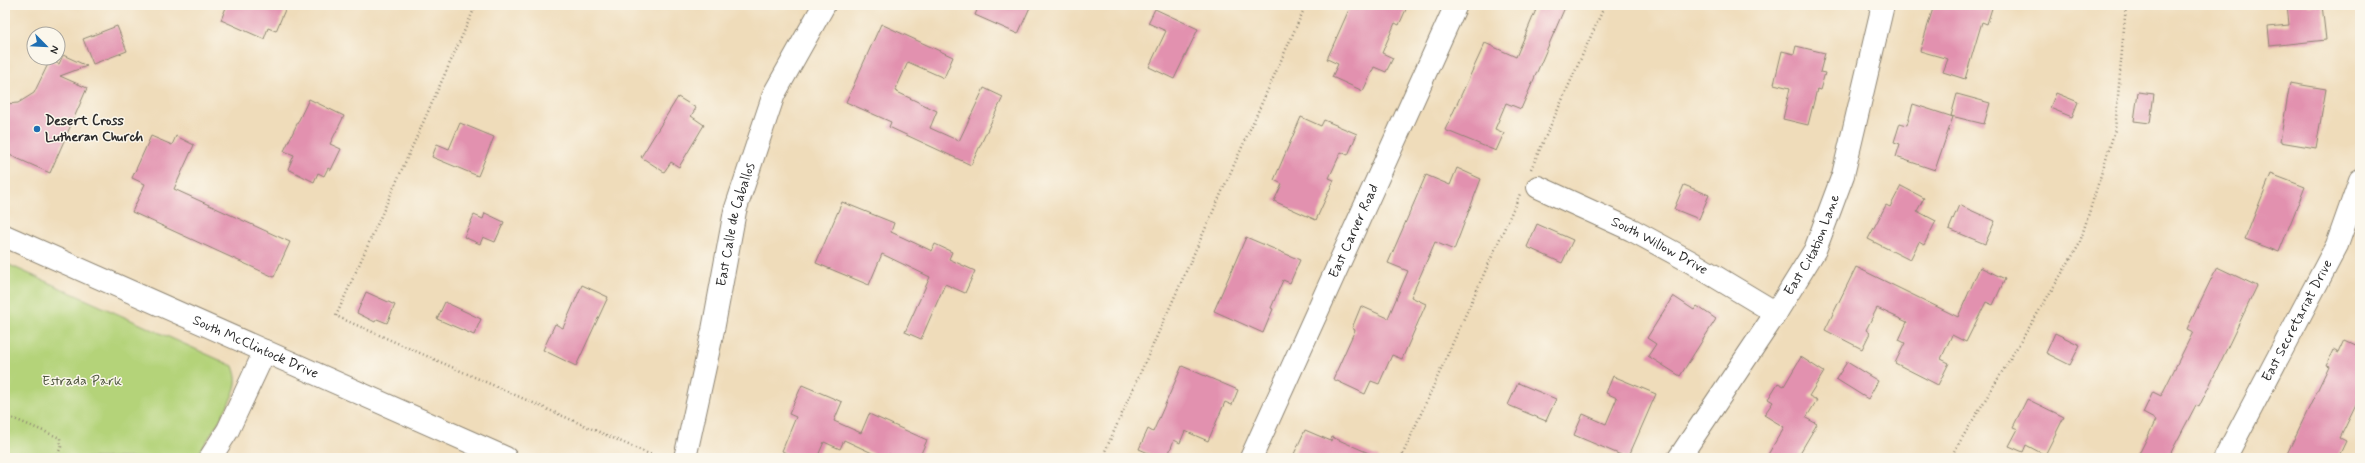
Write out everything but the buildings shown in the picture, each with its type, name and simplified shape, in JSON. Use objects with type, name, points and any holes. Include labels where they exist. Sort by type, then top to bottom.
[{"type":"street","name":"East Calle de Caballos","points":[[685,458],[713,330],[735,211],[774,94],[824,5]]},
{"type":"street","name":"East Carver Road","points":[[1251,458],[1456,5]]},
{"type":"street","name":"East Citation Lane","points":[[1680,458],[1776,313],[1815,250],[1844,175],[1884,5]]},
{"type":"street","name":"East Secretariat Drive","points":[[2225,458],[2337,245],[2360,180]]},
{"type":"street","name":"South Willow Drive","points":[[1530,183],[1632,230],[1691,262],[1776,313]]},
{"type":"street","name":"South McClintock Drive","points":[[5,236],[506,458]]},
{"type":"street","points":[[210,458],[228,430],[265,351]]},
{"type":"path","points":[[476,5],[336,316],[649,454],[666,458]]},
{"type":"path","points":[[1102,458],[1306,5]]},
{"type":"path","points":[[1401,458],[1530,183],[1605,5]]},
{"type":"path","points":[[1950,458],[2079,245],[2115,130],[2126,5]]},
{"type":"path","points":[[5,415],[60,438],[61,447],[56,458]]},
{"type":"green space","name":"Estrada Park","points":[[5,263],[233,366],[236,375],[234,392],[219,422],[196,458],[5,458]]},
{"type":"place","name":"Desert Cross Lutheran Church","points":[[37,129]]}]
